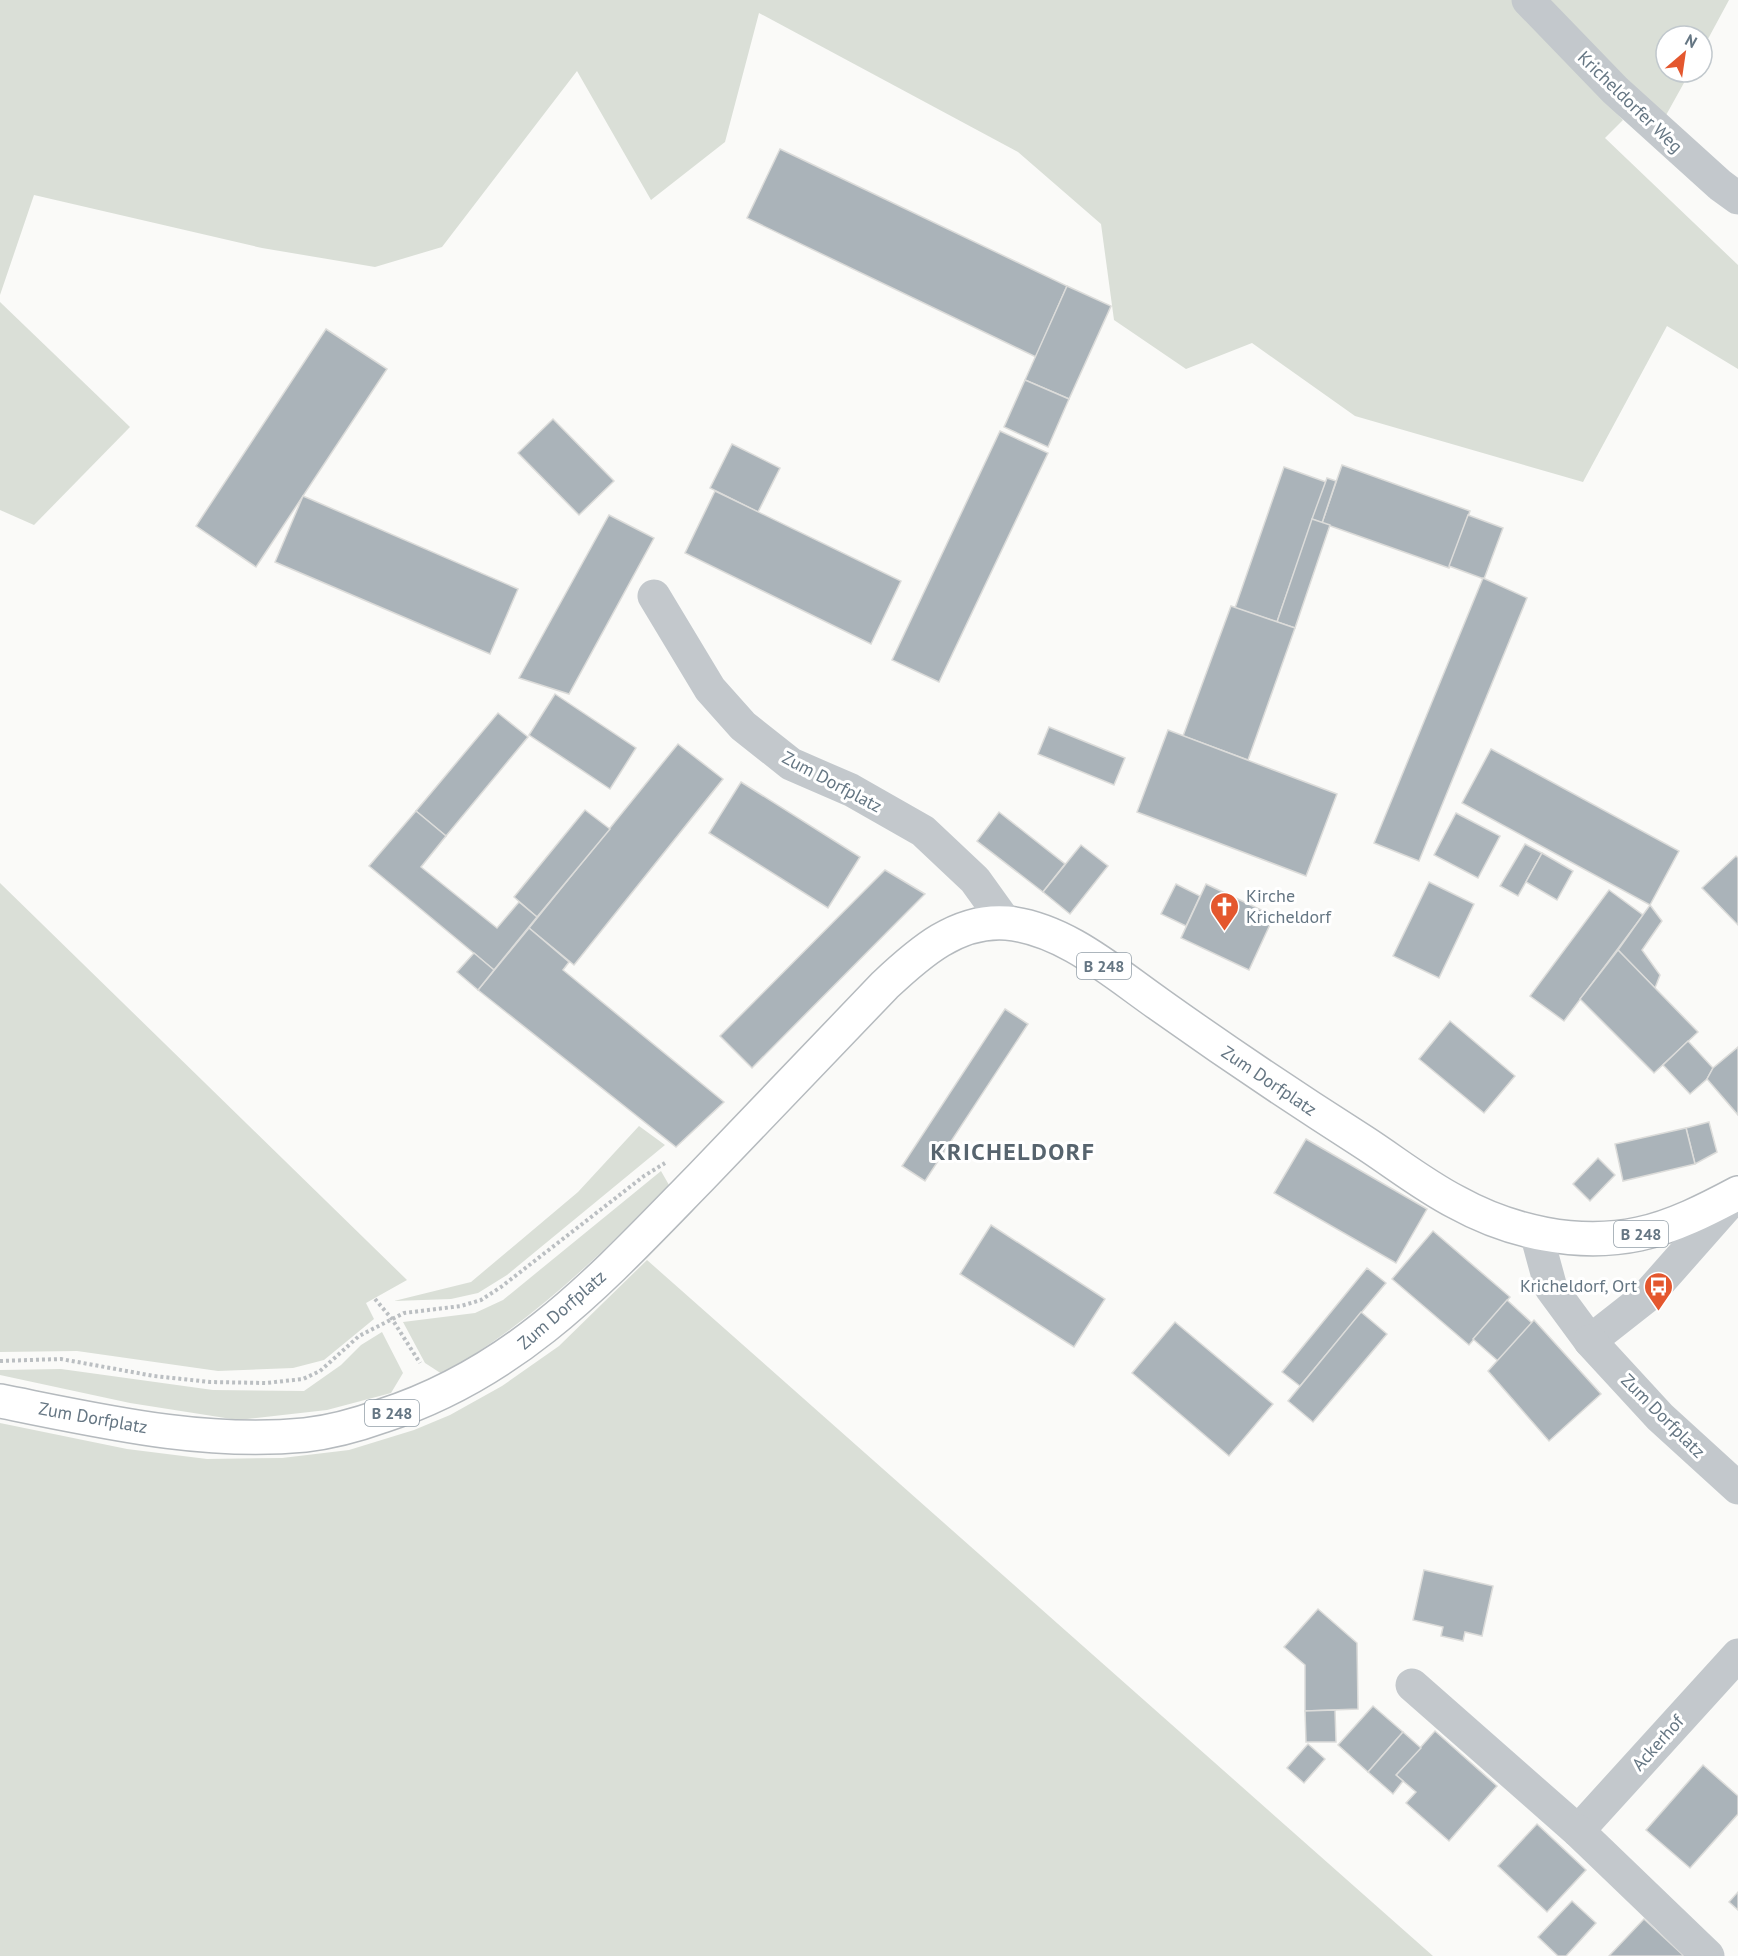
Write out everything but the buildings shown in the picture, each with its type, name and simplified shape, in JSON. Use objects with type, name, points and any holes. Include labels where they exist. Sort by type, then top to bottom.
[{"type":"main road","name":"Zum Dorfplatz","points":[[0,1401],[143,1428],[232,1438],[286,1436],[338,1429],[404,1409],[439,1394],[492,1366],[543,1329],[636,1243],[885,985],[916,956],[942,938],[973,926],[1006,923],[1046,932],[1084,952],[1269,1082],[1456,1202],[1504,1224],[1536,1233],[1591,1239],[1640,1234],[1690,1217],[1738,1193]]},
{"type":"street","name":"Kricheldorfer Weg","points":[[1528,0],[1615,90],[1720,185],[1738,198]]},
{"type":"street","name":"Zum Dorfplatz","points":[[654,596],[710,689],[743,726],[791,764],[851,790],[923,831],[975,880],[1006,923]]},
{"type":"street","name":"Zum Dorfplatz","points":[[1590,1341],[1646,1297],[1738,1193]]},
{"type":"street","name":"Zum Dorfplatz","points":[[1536,1233],[1551,1288],[1590,1341],[1660,1417],[1738,1488]]},
{"type":"street","name":"Ackerhof","points":[[1578,1831],[1738,1655]]},
{"type":"street","points":[[1412,1685],[1578,1831],[1708,1956]]},
{"type":"path","points":[[0,1361],[61,1359],[154,1376],[210,1382],[266,1383],[303,1379],[320,1371],[358,1336],[404,1313],[461,1306],[481,1300],[501,1287],[659,1164],[672,1160],[687,1163],[704,1174]]},
{"type":"path","points":[[375,1299],[392,1319],[439,1394]]},
{"type":"shaded area","points":[[0,0],[1513,0],[1623,120],[1605,138],[1738,265],[1738,369],[1667,326],[1583,482],[1355,416],[1252,343],[1186,369],[1114,320],[1101,224],[1018,152],[759,13],[725,142],[651,200],[577,71],[442,247],[375,267],[262,248],[34,195],[0,295]]},
{"type":"shaded area","points":[[1543,0],[1729,0],[1714,28],[1714,24],[1654,24],[1654,84],[1683,84],[1665,117]]},
{"type":"shaded area","points":[[0,302],[130,427],[34,525],[0,510]]},
{"type":"shaded area","points":[[0,883],[407,1280],[366,1303],[374,1319],[324,1360],[293,1368],[218,1371],[77,1351],[0,1352]]},
{"type":"shaded area","points":[[639,1126],[665,1145],[507,1275],[478,1293],[451,1299],[394,1301],[471,1282],[578,1192]]},
{"type":"shaded area","points":[[661,1171],[669,1185],[617,1238],[562,1288],[504,1334],[442,1374],[425,1363],[403,1322],[475,1313],[503,1300]]},
{"type":"shaded area","points":[[647,1260],[1433,1956],[0,1956],[0,1423],[127,1449],[207,1459],[282,1458],[349,1450],[414,1430],[450,1415],[502,1386],[559,1346]]},
{"type":"shaded area","points":[[382,1332],[403,1373],[391,1393],[327,1410],[238,1420],[130,1403],[0,1375],[0,1370],[61,1369],[213,1390],[304,1391],[341,1365],[361,1345]]},
{"type":"place","name":"Kirche Kricheldorf","points":[[1225,932]]},
{"type":"place","name":"Kricheldorf, Ort","points":[[1658,1312]]},
{"type":"district","name":"KRICHELDORF","points":[[1013,1152]]}]
